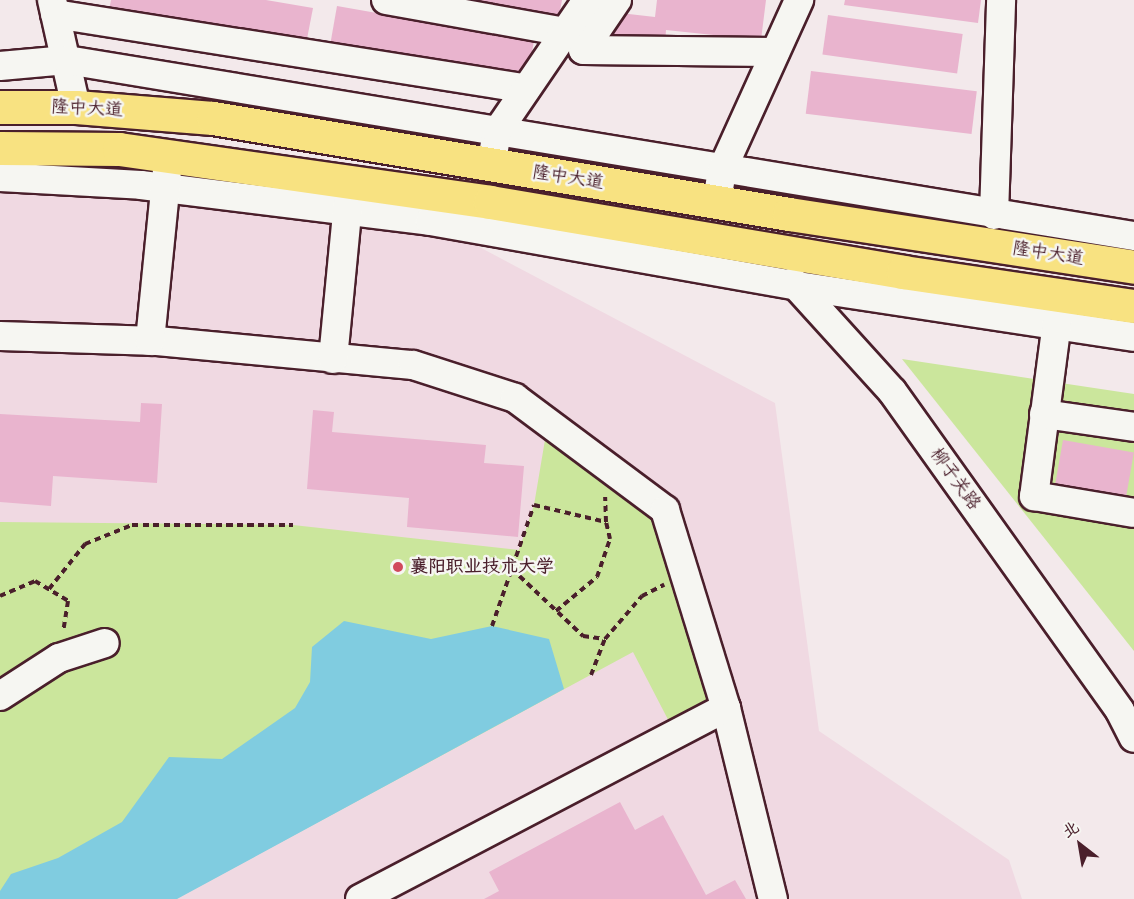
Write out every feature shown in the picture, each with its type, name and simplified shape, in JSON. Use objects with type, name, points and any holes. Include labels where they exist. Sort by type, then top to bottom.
[{"type":"main road","name":"隆中大道","points":[[0,107],[76,107],[213,118],[717,203],[1134,267]]},
{"type":"main road","name":"隆中大道","points":[[0,148],[119,148],[169,156],[349,197],[746,246],[1058,310],[1134,306]]},
{"type":"street","points":[[386,0],[565,32]]},
{"type":"street","points":[[491,166],[497,132],[586,0]]},
{"type":"street","points":[[617,0],[583,50],[775,52]]},
{"type":"street","points":[[717,203],[722,170],[799,0]]},
{"type":"street","points":[[994,215],[1001,0]]},
{"type":"street","points":[[76,107],[53,7],[526,89]]},
{"type":"street","points":[[0,66],[67,60],[994,215],[1134,236]]},
{"type":"street","points":[[150,341],[169,156]]},
{"type":"street","points":[[0,177],[349,197],[430,221],[798,286],[1058,310],[1134,337]]},
{"type":"street","points":[[867,226],[873,195]]},
{"type":"street","points":[[333,359],[349,197]]},
{"type":"street","name":"柳子关路","points":[[746,246],[798,286],[891,391],[1120,711],[1134,738]]},
{"type":"street","points":[[1058,310],[1034,496],[1134,513]]},
{"type":"street","points":[[0,336],[150,341],[413,366],[515,398],[665,510],[726,708],[773,899]]},
{"type":"street","points":[[1044,414],[1134,427]]},
{"type":"street","points":[[0,696],[59,658],[105,643]]},
{"type":"street","points":[[360,899],[726,708]]},
{"type":"path","points":[[556,610],[597,577],[610,539],[606,522],[603,464]]},
{"type":"path","points":[[492,626],[534,505],[606,522]]},
{"type":"path","points":[[49,589],[85,544],[132,525],[293,525]]},
{"type":"path","points":[[512,569],[583,636],[605,639]]},
{"type":"path","points":[[591,675],[605,639],[642,596],[685,574]]},
{"type":"path","points":[[0,596],[35,581],[68,601],[59,658]]},
{"type":"shaded area","name":"襄阳职业技术大学","points":[[0,160],[430,221],[775,403],[819,731],[1009,860],[1022,899],[0,899]]},
{"type":"green space","points":[[902,359],[1134,394],[1134,651]]},
{"type":"green space","points":[[548,422],[665,510],[726,708],[676,735],[633,652],[176,899],[0,899],[0,522],[293,525],[519,550],[534,505]]},
{"type":"water","points":[[344,621],[431,639],[492,626],[549,639],[564,689],[177,899],[0,899],[0,891],[11,874],[58,858],[122,822],[169,757],[222,759],[295,708],[310,682],[312,647]]},
{"type":"building","points":[[111,0],[266,0],[313,8],[306,44],[109,11]]},
{"type":"building","points":[[469,0],[562,0],[559,16]]},
{"type":"building","points":[[657,0],[766,0],[761,40],[666,30],[665,44],[608,38],[620,13],[655,17]]},
{"type":"building","points":[[845,0],[981,0],[978,23],[844,5]]},
{"type":"building","points":[[337,6],[534,41],[528,77],[331,42]]},
{"type":"building","points":[[828,15],[963,34],[957,74],[822,55]]},
{"type":"building","points":[[811,71],[977,91],[972,134],[806,114]]},
{"type":"building","points":[[141,403],[162,404],[157,483],[53,476],[51,506],[0,502],[0,414],[140,422]]},
{"type":"building","points":[[313,410],[334,412],[332,432],[486,445],[484,463],[524,466],[518,537],[407,527],[409,498],[307,489]]},
{"type":"building","points":[[1063,440],[1134,453],[1126,498],[1055,485]]},
{"type":"building","points":[[620,802],[635,830],[663,815],[706,895],[735,880],[746,899],[484,899],[499,891],[489,872]]},
{"type":"place","name":"襄阳职业技术大学","points":[[398,567]]}]
